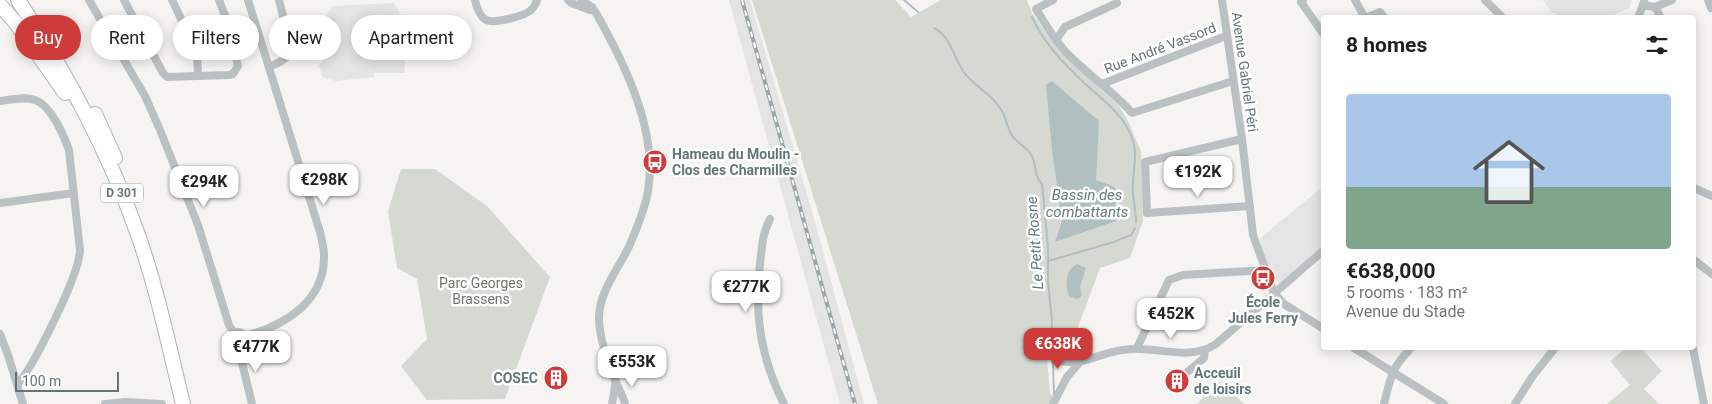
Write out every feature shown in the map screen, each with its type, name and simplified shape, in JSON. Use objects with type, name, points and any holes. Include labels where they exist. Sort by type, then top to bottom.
[{"type":"highway","name":"D 301","points":[[18,0],[77,98],[115,179],[137,232],[155,289],[183,404]]},
{"type":"highway","name":"D 301","points":[[28,0],[71,69],[106,136],[140,220],[162,284],[192,404]]},
{"type":"highway","points":[[0,5],[15,22],[66,95],[92,136],[115,179]]},
{"type":"street","points":[[89,0],[145,96],[160,130],[191,207],[228,325],[234,333]]},
{"type":"street","points":[[124,0],[163,73],[167,77],[229,75],[235,71],[238,66],[228,23],[219,0]]},
{"type":"street","points":[[172,0],[196,52],[198,75]]},
{"type":"street","points":[[245,336],[280,324],[298,312],[315,292],[322,272],[324,255],[320,232],[248,0]]},
{"type":"street","points":[[279,0],[283,15]]},
{"type":"street","points":[[475,0],[482,17],[492,21],[517,17],[530,12],[537,0]]},
{"type":"street","points":[[568,0],[596,13]]},
{"type":"street","points":[[581,0],[592,7],[620,55],[633,89],[645,130],[649,163],[648,191],[641,220],[600,305],[601,334],[625,404]]},
{"type":"street","points":[[1053,0],[1036,9],[1056,40],[1064,50],[1132,113],[1233,81]]},
{"type":"street","name":"Avenue Gabriel Péri","points":[[1222,0],[1242,139],[1253,235],[1274,293],[1284,304],[1321,326]]},
{"type":"street","points":[[1303,0],[1301,2],[1321,31]]},
{"type":"street","points":[[1355,0],[1363,15]]},
{"type":"street","points":[[1485,0],[1500,15]]},
{"type":"street","points":[[1655,7],[1672,0]]},
{"type":"street","points":[[1708,0],[1711,8]]},
{"type":"street","points":[[1639,15],[1644,2],[1655,7],[1659,15]]},
{"type":"street","points":[[1056,40],[1065,28],[1117,4]]},
{"type":"street","name":"Rue André Vassord","points":[[1102,84],[1226,36]]},
{"type":"street","points":[[269,66],[283,60]]},
{"type":"street","points":[[0,101],[28,98],[42,104],[65,137],[69,150],[80,250],[78,264],[55,317],[27,372],[18,384]]},
{"type":"street","points":[[1242,139],[1146,162],[1147,213],[1250,206]]},
{"type":"street","points":[[1696,189],[1712,196]]},
{"type":"street","points":[[0,203],[74,193]]},
{"type":"street","points":[[770,219],[763,233],[757,292],[758,316],[764,356],[784,404]]},
{"type":"street","points":[[1056,361],[1080,362],[1110,352],[1137,348],[1192,353],[1205,350],[1216,344],[1321,253]]},
{"type":"street","points":[[1696,262],[1712,274]]},
{"type":"street","points":[[1137,348],[1169,280],[1183,275],[1266,270]]},
{"type":"street","points":[[245,336],[240,332],[234,333],[230,338],[231,342],[238,346],[252,404]]},
{"type":"street","points":[[0,334],[23,404]]},
{"type":"street","points":[[238,346],[244,343],[245,336]]},
{"type":"street","points":[[1185,374],[1204,358],[1205,350]]},
{"type":"street","points":[[1357,350],[1444,404]]},
{"type":"street","points":[[1384,404],[1392,372],[1409,350]]},
{"type":"street","points":[[1515,404],[1532,377],[1553,350]]},
{"type":"street","points":[[1693,350],[1704,404]]},
{"type":"street","points":[[1053,404],[1067,376],[1080,362]]},
{"type":"street","points":[[612,404],[616,381]]},
{"type":"street","points":[[105,404],[125,402],[162,404]]},
{"type":"shaded area","points":[[729,0],[750,0],[814,218],[864,404],[840,404]]},
{"type":"shaded area","points":[[1543,0],[1632,0],[1629,8],[1613,15],[1558,15],[1551,12]]},
{"type":"shaded area","points":[[394,3],[400,15],[351,15],[351,60],[404,60],[405,73],[374,73],[374,77],[335,81],[329,77],[328,80],[322,76],[321,68],[318,67],[324,60],[341,60],[341,15],[327,15],[332,6]]},
{"type":"shaded area","points":[[1320,189],[1321,190],[1321,248],[1280,284],[1266,270],[1260,238]]},
{"type":"green space","points":[[752,0],[895,0],[911,17],[941,0],[1027,0],[1032,13],[1059,51],[1118,105],[1127,119],[1141,151],[1143,221],[1130,258],[1100,268],[1077,330],[1076,351],[1047,357],[1050,393],[1057,404],[878,404]]},
{"type":"green space","name":"Parc Georges Brassens","points":[[401,169],[435,169],[487,206],[550,277],[505,399],[427,400],[401,366],[427,339],[417,279],[397,268],[388,211]]},
{"type":"green space","points":[[1624,350],[1643,350],[1662,371],[1644,389],[1659,404],[1607,404],[1630,385],[1610,361]]},
{"type":"green space","points":[[1219,381],[1244,404],[1197,404]]},
{"type":"water","name":"Bassin des combattants","points":[[1052,81],[1099,121],[1096,180],[1115,187],[1116,221],[1055,242],[1062,221],[1052,151],[1046,85]]},
{"type":"water","points":[[1077,264],[1086,268],[1080,287],[1082,296],[1077,299],[1069,296],[1067,278],[1070,270]]},
{"type":"waterway","name":"Le Petit Rosne","points":[[904,0],[918,12]]},
{"type":"waterway","points":[[1032,17],[1044,38],[1059,57],[1116,112],[1129,131],[1135,152],[1133,188],[1136,222]]},
{"type":"waterway","name":"Le Petit Rosne","points":[[934,28],[944,36],[963,71],[999,107],[1013,137],[1032,156],[1037,177],[1042,184],[1048,246],[1054,395]]},
{"type":"waterway","points":[[1048,261],[1114,242],[1131,235],[1135,228]]},
{"type":"railway","points":[[742,0],[855,404]]},
{"type":"place","name":"Hameau du Moulin - Clos des Charmilles","points":[[655,162]]},
{"type":"place","name":"École Jules Ferry","points":[[1263,278]]},
{"type":"place","name":"COSEC","points":[[556,378]]},
{"type":"place","name":"Acceuil de loisirs","points":[[1177,381]]}]
